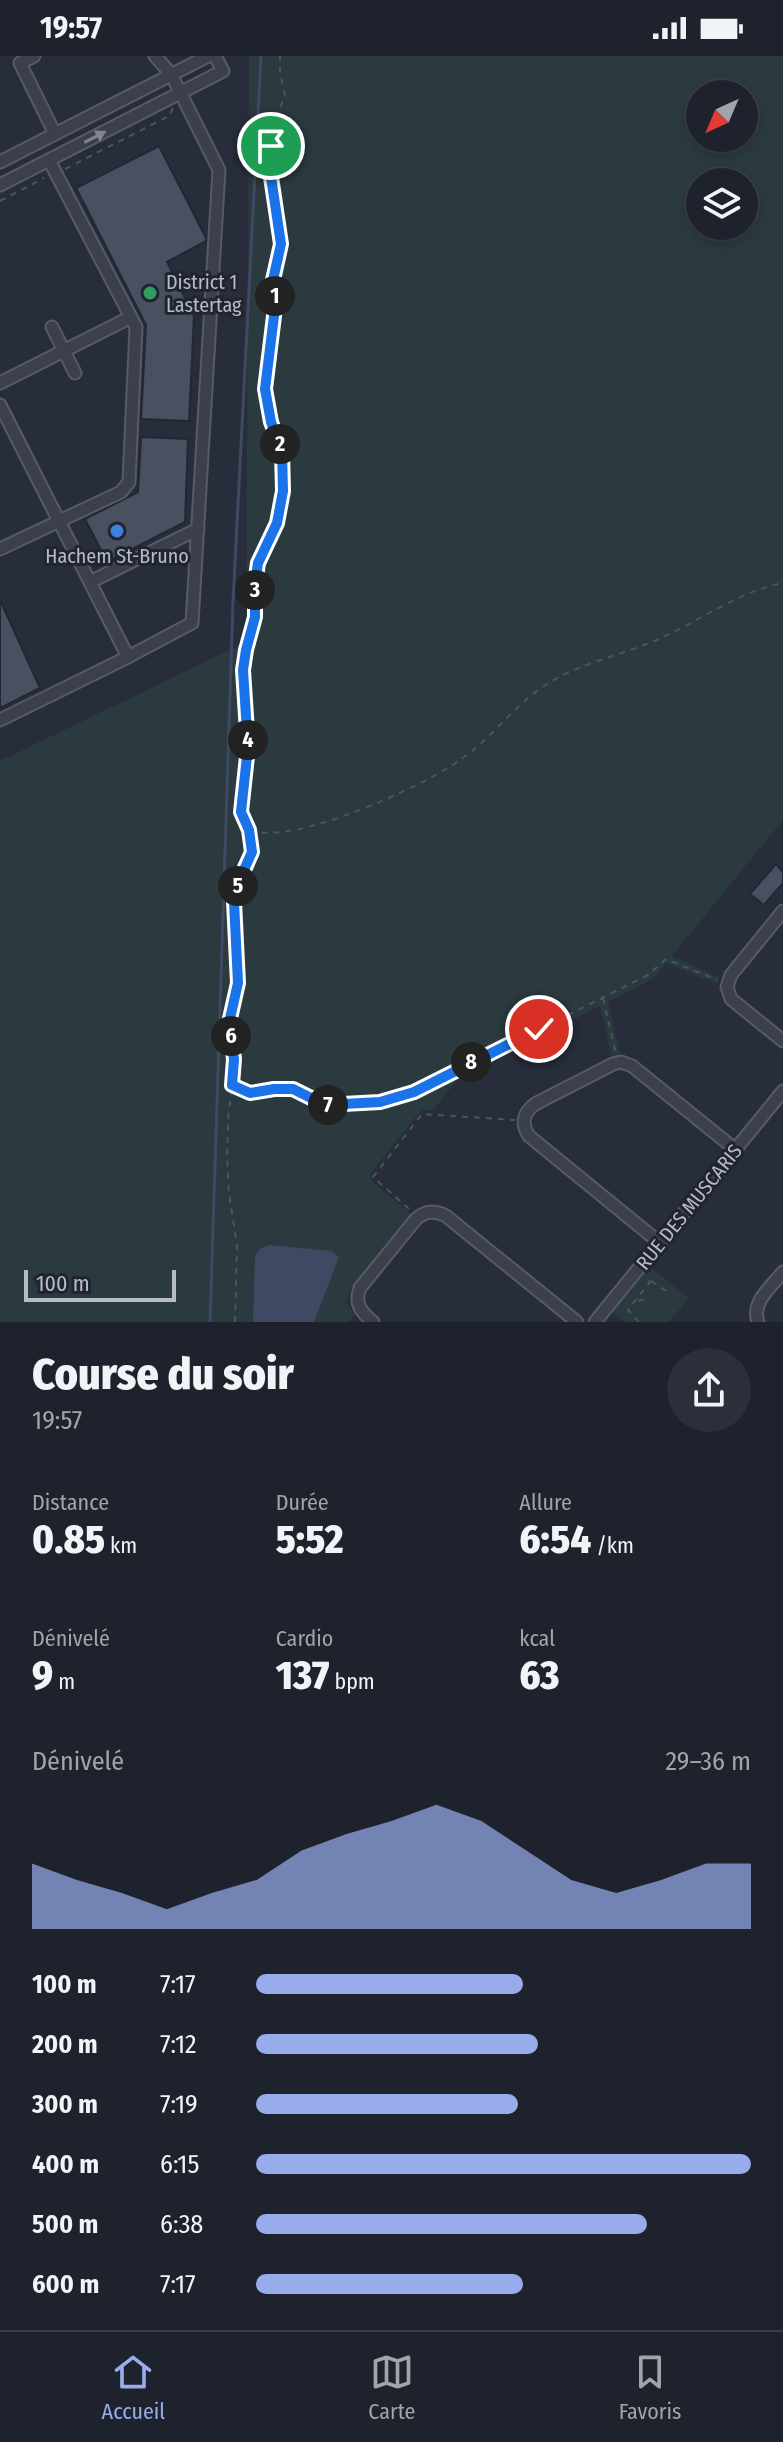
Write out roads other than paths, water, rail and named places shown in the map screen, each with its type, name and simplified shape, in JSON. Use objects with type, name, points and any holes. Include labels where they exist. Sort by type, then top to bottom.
[{"type":"street","points":[[34,56],[20,63],[55,134]]},
{"type":"street","points":[[0,162],[208,56]]},
{"type":"street","points":[[0,185],[223,71],[215,56]]},
{"type":"street","points":[[0,720],[192,623],[219,170],[171,74],[157,57]]},
{"type":"street","points":[[0,549],[121,492],[129,482],[136,327],[49,160]]},
{"type":"street","points":[[0,383],[131,317]]},
{"type":"street","points":[[52,327],[75,373]]},
{"type":"street","points":[[0,405],[128,657]]},
{"type":"street","points":[[90,582],[198,529]]},
{"type":"street","points":[[783,911],[731,975],[727,987],[731,999],[783,1041]]},
{"type":"street","points":[[660,1243],[529,1136],[524,1124],[527,1111],[613,1064],[624,1062],[736,1150]]},
{"type":"street","name":"RUE DES MUSCARIS","points":[[595,1322],[783,1091]]},
{"type":"street","points":[[373,1322],[359,1307],[357,1298],[360,1288],[416,1219],[424,1213],[434,1212],[446,1216],[577,1322]]},
{"type":"street","points":[[758,1322],[755,1313],[758,1304],[783,1272]]},
{"type":"water","points":[[269,1245],[332,1251],[339,1257],[314,1322],[253,1322],[255,1256],[260,1249]]},
{"type":"waterway","points":[[210,1322],[233,602],[261,56]]},
{"type":"place","name":"District 1 Lastertag","points":[[150,293]]},
{"type":"place","name":"Hachem St-Bruno","points":[[117,531]]}]
